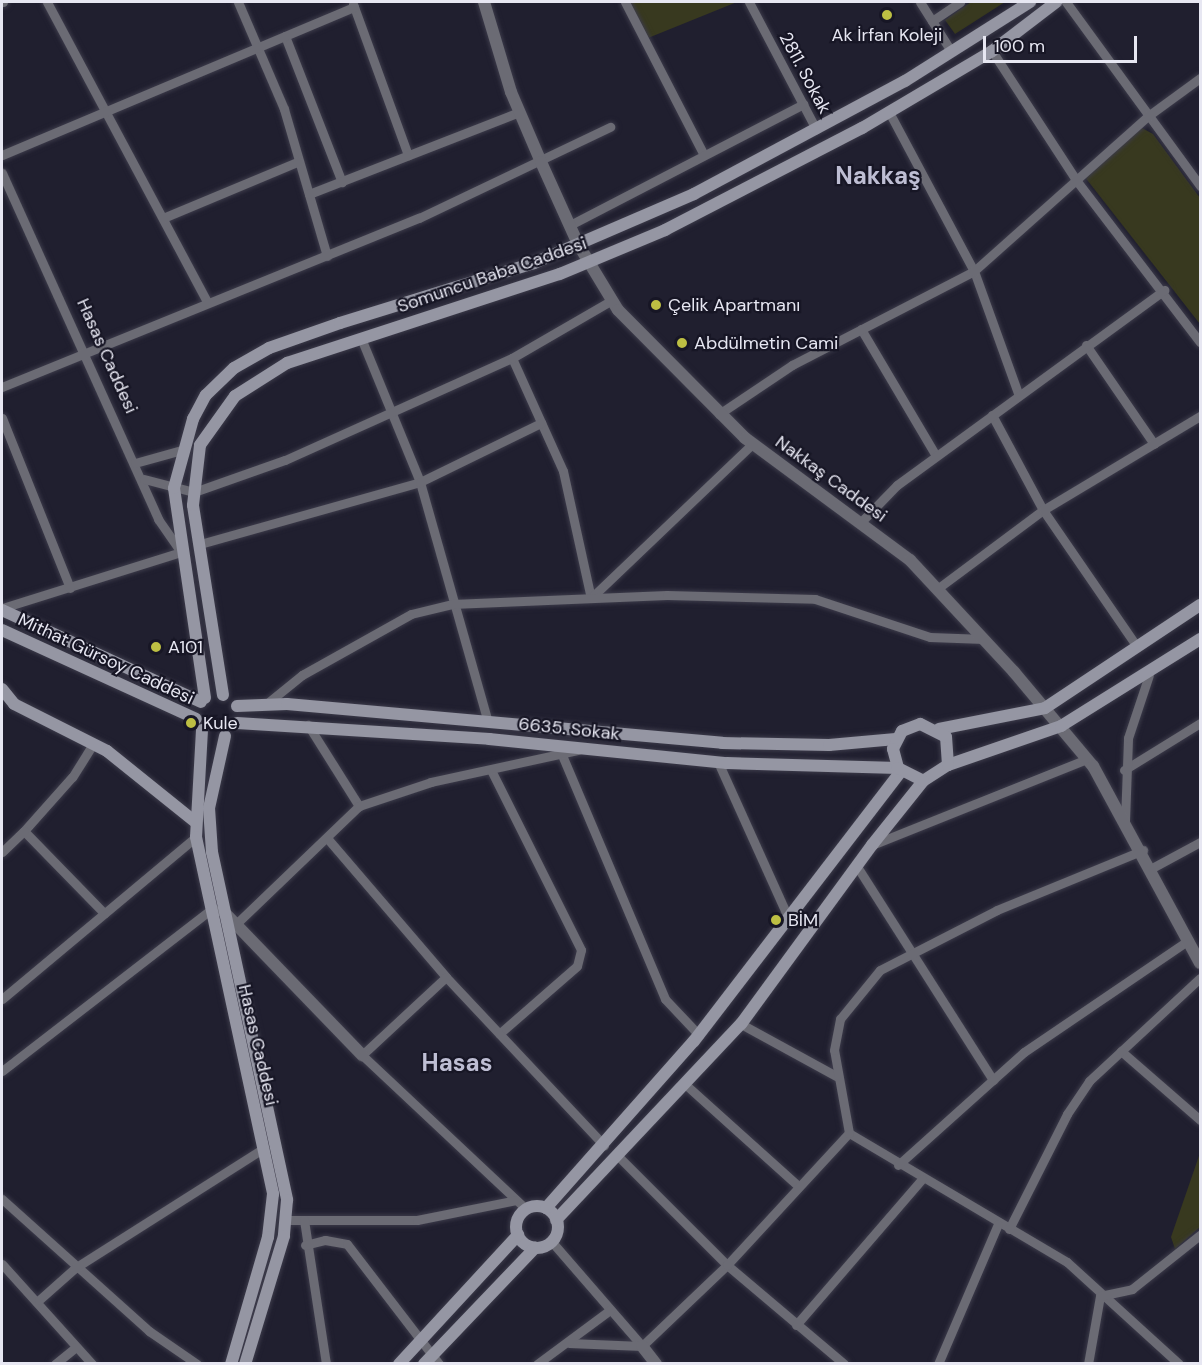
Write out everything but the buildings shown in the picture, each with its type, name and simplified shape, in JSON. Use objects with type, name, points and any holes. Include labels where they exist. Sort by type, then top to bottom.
[{"type":"main road","name":"Somuncu Baba Caddesi","points":[[203,700],[195,606],[181,552],[174,488],[182,450],[206,395],[234,368],[269,348],[578,244],[694,194],[816,129],[951,51],[1030,2]]},
{"type":"main road","name":"Somuncu Baba Caddesi","points":[[223,695],[194,492],[200,445],[235,396],[286,363],[589,262],[665,230],[889,112],[992,51],[1056,2]]},
{"type":"main road","points":[[399,1364],[518,1235],[518,1218],[526,1209],[546,1208],[699,1035],[899,770],[896,739],[910,726],[939,729],[1045,708],[1200,605]]},
{"type":"main road","name":"Mithat Gürsoy Caddesi","points":[[2,609],[203,700]]},
{"type":"main road","name":"Mithat Gürsoy Caddesi","points":[[2,630],[199,725]]},
{"type":"main road","points":[[432,1361],[535,1248],[552,1242],[556,1220],[619,1157],[741,1024],[856,865],[923,781],[948,765],[1061,726],[1149,675],[1200,639]]},
{"type":"main road","points":[[2,689],[14,704],[93,744],[144,776],[194,821]]},
{"type":"main road","points":[[223,695],[237,706],[237,723],[225,736],[199,725],[203,700],[223,695]]},
{"type":"main road","name":"6635. Sokak","points":[[237,706],[265,705],[488,722],[732,744],[896,739]]},
{"type":"main road","name":"6635. Sokak","points":[[237,723],[308,725],[584,748],[718,762],[899,770]]},
{"type":"main road","name":"Hasas Caddesi","points":[[199,725],[194,821],[196,837],[209,911],[264,1149],[272,1212],[231,1364]]},
{"type":"main road","points":[[939,729],[950,746],[948,765]]},
{"type":"main road","name":"Hasas Caddesi","points":[[225,736],[209,808],[222,910],[281,1165],[286,1220],[245,1364]]},
{"type":"main road","points":[[899,770],[923,781]]},
{"type":"main road","points":[[546,1208],[556,1220]]},
{"type":"main road","points":[[518,1235],[535,1248]]},
{"type":"street","points":[[47,2],[206,300]]},
{"type":"street","points":[[238,2],[261,45],[299,160],[327,256]]},
{"type":"street","name":"Nakkaş Caddesi","points":[[484,2],[519,111],[578,244],[612,300],[718,414],[752,444],[862,521],[937,589],[984,639],[1087,759],[1143,850],[1200,963]]},
{"type":"street","points":[[625,2],[704,155]]},
{"type":"street","name":"2811. Sokak","points":[[749,2],[816,129]]},
{"type":"street","points":[[920,2],[951,51]]},
{"type":"street","points":[[932,21],[960,2]]},
{"type":"street","points":[[1066,2],[1200,186]]},
{"type":"street","points":[[2,155],[105,107],[285,36],[353,4],[408,155]]},
{"type":"street","points":[[285,36],[342,182]]},
{"type":"street","points":[[992,51],[1076,180],[1164,290],[1200,342]]},
{"type":"street","points":[[718,414],[792,365],[974,271],[1148,116],[1200,78]]},
{"type":"street","points":[[570,225],[803,104]]},
{"type":"street","points":[[309,195],[519,111]]},
{"type":"street","points":[[889,112],[974,271],[1018,393]]},
{"type":"street","points":[[2,387],[87,353],[206,300],[327,256],[541,162],[610,127]]},
{"type":"street","points":[[163,218],[299,160]]},
{"type":"street","name":"Hasas Caddesi","points":[[2,173],[144,479],[158,519],[181,552]]},
{"type":"street","points":[[862,521],[936,456],[1018,393],[1164,290]]},
{"type":"street","points":[[144,479],[194,492],[285,460],[394,409],[512,358],[612,300]]},
{"type":"street","points":[[861,329],[936,456]]},
{"type":"street","points":[[361,338],[394,409],[420,482],[452,604],[488,722]]},
{"type":"street","points":[[1086,345],[1154,444]]},
{"type":"street","points":[[512,358],[562,471],[591,598]]},
{"type":"street","points":[[992,415],[1043,510],[1137,647]]},
{"type":"street","points":[[937,589],[1043,510],[1200,416]]},
{"type":"street","points":[[2,418],[70,588]]},
{"type":"street","points":[[200,544],[420,482],[541,423]]},
{"type":"street","points":[[591,598],[752,444]]},
{"type":"street","points":[[135,463],[182,450]]},
{"type":"street","points":[[2,609],[181,552]]},
{"type":"street","points":[[265,705],[302,675],[411,614],[452,604],[729,594],[815,599],[930,637],[984,639]]},
{"type":"street","points":[[1125,822],[1124,770],[1135,711],[1149,675]]},
{"type":"street","points":[[1124,770],[1200,723]]},
{"type":"street","points":[[308,725],[359,806]]},
{"type":"street","points":[[2,852],[72,777],[93,744]]},
{"type":"street","points":[[236,924],[359,806],[431,782],[491,771],[584,748]]},
{"type":"street","points":[[562,755],[665,999],[699,1035]]},
{"type":"street","points":[[872,845],[1087,759]]},
{"type":"street","points":[[718,762],[788,917]]},
{"type":"street","points":[[491,771],[581,950],[577,966],[499,1034]]},
{"type":"street","points":[[24,831],[104,913]]},
{"type":"street","points":[[2,999],[196,837]]},
{"type":"street","points":[[327,838],[446,977],[604,1145]]},
{"type":"street","points":[[1152,868],[1200,842]]},
{"type":"street","points":[[1143,850],[997,910],[880,970],[840,1019],[834,1050],[849,1133],[898,1165],[1067,1262],[1100,1296],[1179,1364]]},
{"type":"street","points":[[856,865],[993,1080]]},
{"type":"street","points":[[2,1071],[209,911],[222,910],[362,1055],[526,1209]]},
{"type":"street","points":[[898,1165],[993,1080],[1088,1005],[1189,940]]},
{"type":"street","points":[[362,1055],[446,977]]},
{"type":"street","points":[[1009,1229],[1066,1114],[1089,1081],[1200,978]]},
{"type":"street","points":[[741,1024],[838,1077]]},
{"type":"street","points":[[1121,1051],[1200,1120]]},
{"type":"street","points":[[686,1085],[797,1185]]},
{"type":"street","points":[[569,1342],[642,1346],[727,1265],[797,1185],[849,1133]]},
{"type":"street","points":[[39,1300],[75,1268],[264,1149]]},
{"type":"street","points":[[619,1157],[727,1265],[844,1364]]},
{"type":"street","points":[[796,1324],[922,1179]]},
{"type":"street","points":[[2,1199],[75,1268],[149,1331],[197,1364]]},
{"type":"street","points":[[286,1220],[417,1220],[516,1200]]},
{"type":"street","points":[[304,1220],[305,1245],[326,1364]]},
{"type":"street","points":[[938,1364],[998,1224]]},
{"type":"street","points":[[1100,1296],[1132,1289],[1200,1235]]},
{"type":"street","points":[[305,1245],[325,1240],[347,1244],[422,1339],[432,1361]]},
{"type":"street","points":[[552,1242],[656,1364]]},
{"type":"street","points":[[2,1264],[39,1300],[92,1364]]},
{"type":"street","points":[[1088,1364],[1100,1296]]},
{"type":"street","points":[[537,1364],[610,1310]]},
{"type":"street","points":[[55,1364],[76,1347]]},
{"type":"green space","points":[[628,2],[737,2],[648,38]]},
{"type":"green space","points":[[971,2],[1005,2],[955,34],[945,20]]},
{"type":"green space","points":[[1142,128],[1153,134],[1200,198],[1200,324],[1084,176]]},
{"type":"green space","points":[[1200,1153],[1200,1227],[1175,1249],[1171,1237]]},
{"type":"place","name":"Ak İrfan Koleji","points":[[887,15]]},
{"type":"place","name":"Çelik Apartmanı","points":[[656,305]]},
{"type":"place","name":"Abdülmetin Cami","points":[[682,343]]},
{"type":"place","name":"A101","points":[[156,647]]},
{"type":"place","name":"Kule","points":[[191,723]]},
{"type":"place","name":"BİM","points":[[776,920]]},
{"type":"district","name":"Nakkaş","points":[[878,176]]},
{"type":"district","name":"Hasas","points":[[457,1063]]}]
